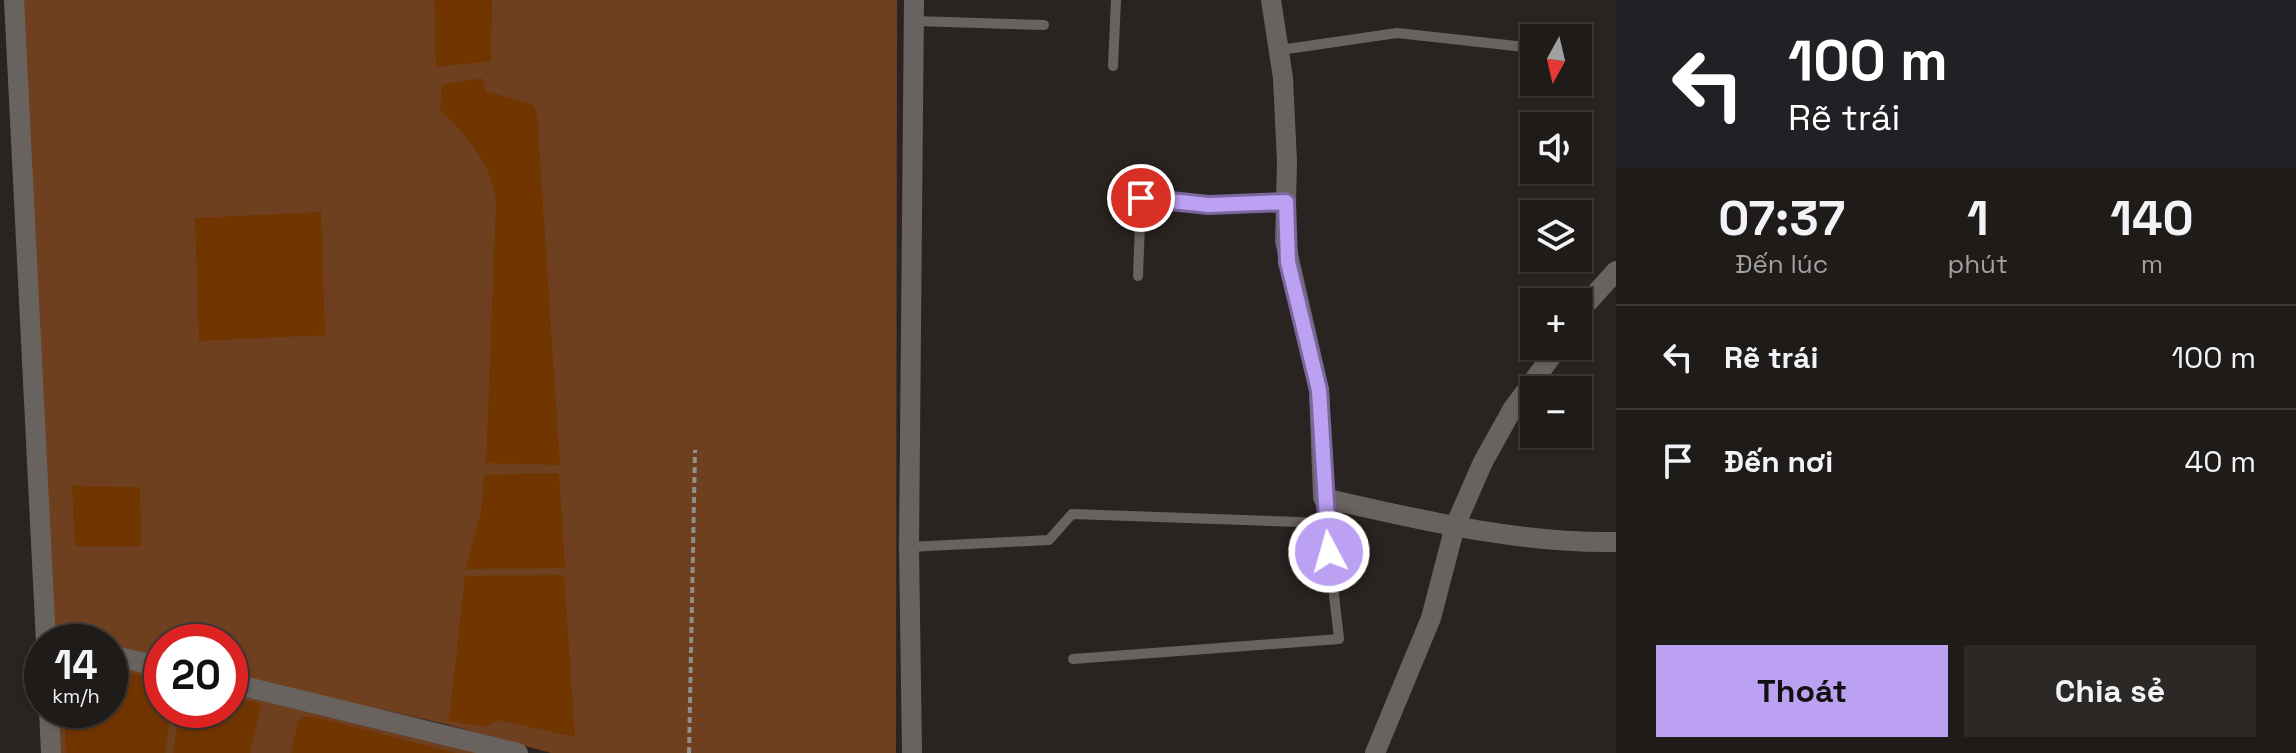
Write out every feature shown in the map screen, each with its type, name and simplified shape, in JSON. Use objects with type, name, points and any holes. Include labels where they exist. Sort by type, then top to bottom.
[{"type":"street","points":[[14,0],[48,624]]},
{"type":"street","points":[[912,753],[909,547],[914,0]]},
{"type":"street","points":[[1271,0],[1280,50],[1288,262],[1319,390],[1323,498],[1455,526],[1544,540],[1616,542]]},
{"type":"street","points":[[1592,298],[1616,271]]},
{"type":"street","points":[[1375,753],[1438,598],[1455,526],[1503,423],[1549,360]]},
{"type":"street","points":[[248,687],[518,753]]},
{"type":"street","points":[[50,728],[51,753]]},
{"type":"lane","points":[[1113,66],[1116,0]]},
{"type":"lane","points":[[915,21],[1044,25]]},
{"type":"lane","points":[[1280,50],[1397,33],[1520,46]]},
{"type":"lane","points":[[1138,276],[1141,198],[1209,205],[1286,202]]},
{"type":"lane","points":[[1073,659],[1339,639],[1323,498]]},
{"type":"lane","points":[[909,547],[1049,540],[1072,514],[1326,523]]},
{"type":"path","points":[[689,753],[695,450]]},
{"type":"shaded area","points":[[23,0],[897,0],[896,753],[551,753],[441,723],[248,679],[248,624],[144,624],[144,655],[128,652],[128,624],[52,624]]},
{"type":"shaded area","points":[[434,0],[492,0],[491,61],[436,67]]},
{"type":"shaded area","points":[[482,78],[486,91],[534,105],[537,114],[560,465],[486,463],[496,203],[484,163],[469,141],[440,110],[442,85]]},
{"type":"shaded area","points":[[321,212],[325,335],[199,341],[195,218]]},
{"type":"shaded area","points":[[559,473],[565,568],[465,569],[481,513],[484,475]]},
{"type":"shaded area","points":[[72,486],[140,487],[141,546],[75,546]]},
{"type":"shaded area","points":[[564,575],[575,737],[499,720],[484,727],[449,721],[465,576]]},
{"type":"shaded area","points":[[128,666],[144,670],[144,728],[248,728],[248,694],[490,753],[58,753],[56,728],[128,728]]},
{"type":"shaded area","points":[[128,673],[144,676],[144,728],[168,728],[165,753],[66,753],[65,728],[128,728]]},
{"type":"shaded area","points":[[248,701],[261,704],[250,753],[173,753],[176,728],[248,728]]},
{"type":"shaded area","points":[[305,716],[457,753],[291,753],[298,721]]},
{"type":"route","points":[[1141,198],[1209,205],[1286,202],[1288,262],[1319,390],[1323,498],[1329,552]]}]
